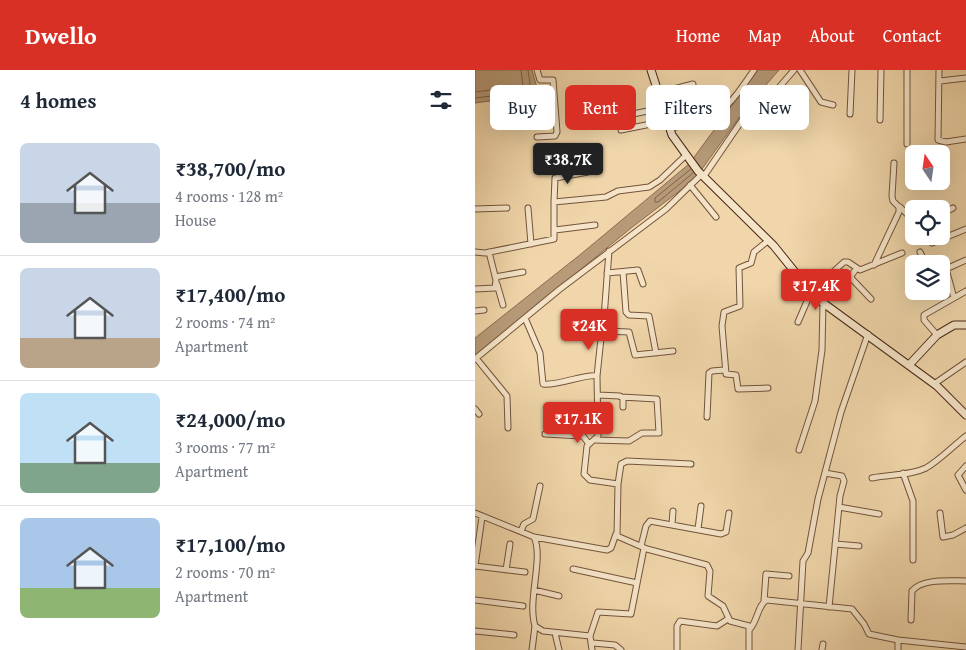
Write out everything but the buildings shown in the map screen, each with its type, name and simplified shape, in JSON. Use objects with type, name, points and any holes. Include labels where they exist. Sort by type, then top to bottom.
[{"type":"street","points":[[537,70],[540,80],[553,80],[557,132],[555,136],[537,137]]},
{"type":"street","points":[[651,70],[656,85]]},
{"type":"street","points":[[730,102],[754,70]]},
{"type":"street","points":[[508,428],[507,396],[475,359],[609,251],[666,209],[701,174],[747,113],[775,92],[795,70]]},
{"type":"street","points":[[800,70],[821,102],[833,105]]},
{"type":"street","points":[[851,114],[852,70]]},
{"type":"street","points":[[880,120],[881,70]]},
{"type":"street","points":[[907,70],[907,144]]},
{"type":"street","points":[[939,70],[938,140],[946,142],[966,139]]},
{"type":"street","points":[[939,81],[966,78]]},
{"type":"street","points":[[689,85],[693,84]]},
{"type":"street","points":[[670,130],[687,158],[769,240],[811,292],[823,303],[869,334],[934,384],[966,415]]},
{"type":"street","points":[[553,202],[606,197],[618,191],[649,186],[660,180],[687,158]]},
{"type":"street","points":[[894,163],[892,199],[905,213]]},
{"type":"street","points":[[475,252],[489,252],[554,240],[553,202],[555,178],[588,172]]},
{"type":"street","points":[[690,186],[715,218]]},
{"type":"street","points":[[873,266],[899,212],[899,207]]},
{"type":"street","points":[[475,210],[507,208]]},
{"type":"street","points":[[528,208],[531,244]]},
{"type":"street","points":[[555,230],[595,225]]},
{"type":"street","points":[[950,236],[966,229]]},
{"type":"street","points":[[768,388],[738,389],[736,375],[726,374],[724,370],[725,344],[722,326],[723,314],[727,310],[741,306],[739,268],[751,263],[754,252],[769,240]]},
{"type":"street","points":[[609,251],[597,376],[598,436],[589,444],[585,458],[585,477],[590,480],[618,484]]},
{"type":"street","points":[[489,252],[503,305]]},
{"type":"street","points":[[798,322],[811,292],[844,262],[848,262],[860,270],[901,253]]},
{"type":"street","points":[[950,267],[966,260]]},
{"type":"street","points":[[856,269],[851,278],[871,299]]},
{"type":"street","points":[[495,277],[523,272]]},
{"type":"street","points":[[623,272],[626,312],[629,315],[649,316],[656,353]]},
{"type":"street","points":[[607,273],[639,272],[643,284]]},
{"type":"street","points":[[475,289],[491,290],[497,284]]},
{"type":"street","points":[[950,285],[954,298]]},
{"type":"street","points":[[937,335],[923,317],[966,291]]},
{"type":"street","points":[[799,450],[815,401],[822,350],[823,303]]},
{"type":"street","points":[[475,311],[483,310]]},
{"type":"street","points":[[525,318],[541,352],[543,384],[567,382],[592,375],[597,376]]},
{"type":"street","points":[[909,365],[937,335],[954,325],[966,325]]},
{"type":"street","points":[[602,328],[604,332],[629,332],[635,355],[673,351]]},
{"type":"street","points":[[798,650],[803,560],[808,553],[825,473],[849,386],[869,334]]},
{"type":"street","points":[[934,384],[966,362]]},
{"type":"street","points":[[707,417],[709,373],[724,370]]},
{"type":"street","points":[[595,440],[629,441],[642,432],[659,433],[657,399],[598,395]]},
{"type":"street","points":[[621,397],[623,408]]},
{"type":"street","points":[[545,434],[583,436],[589,444]]},
{"type":"street","points":[[872,478],[927,467],[966,436]]},
{"type":"street","points":[[475,513],[534,536],[607,550],[611,548],[616,534],[619,504],[618,484],[621,464],[627,461],[691,464]]},
{"type":"street","points":[[966,466],[958,475],[966,490]]},
{"type":"street","points":[[825,473],[843,478],[829,607]]},
{"type":"street","points":[[903,473],[913,501],[913,560]]},
{"type":"street","points":[[521,531],[524,524],[533,519],[540,486]]},
{"type":"street","points":[[698,529],[701,506]]},
{"type":"street","points":[[839,508],[879,514]]},
{"type":"street","points":[[672,524],[673,511]]},
{"type":"street","points":[[593,650],[590,636],[598,612],[631,614],[648,523],[654,520],[725,534],[729,513]]},
{"type":"street","points":[[939,513],[943,537],[953,535],[966,528]]},
{"type":"street","points":[[482,517],[475,566],[525,572]]},
{"type":"street","points":[[616,534],[619,538],[642,547],[709,566],[707,596],[723,606],[728,619]]},
{"type":"street","points":[[532,650],[535,626],[532,609],[537,548],[534,536]]},
{"type":"street","points":[[506,570],[510,544]]},
{"type":"street","points":[[835,544],[859,546]]},
{"type":"street","points":[[573,569],[637,583]]},
{"type":"street","points":[[749,650],[750,629],[757,621],[764,600],[766,574],[789,576]]},
{"type":"street","points":[[911,620],[912,591],[915,588],[933,582],[966,580]]},
{"type":"street","points":[[534,590],[559,596]]},
{"type":"street","points":[[475,600],[523,606]]},
{"type":"street","points":[[764,600],[854,610],[869,634],[898,640],[966,646]]},
{"type":"street","points":[[677,650],[677,626],[680,621],[717,626],[728,619],[745,624],[750,629]]},
{"type":"street","points":[[535,626],[538,630],[590,636]]},
{"type":"street","points":[[475,631],[514,635]]},
{"type":"street","points":[[555,633],[559,650]]},
{"type":"street","points":[[898,640],[898,650]]},
{"type":"street","points":[[593,643],[615,645],[621,650]]},
{"type":"water","points":[[475,70],[532,70],[536,85],[490,85],[490,101],[475,103]]},
{"type":"water","points":[[758,70],[779,70],[766,85],[747,85]]},
{"type":"water","points":[[740,95],[740,116],[694,180],[631,228],[475,357],[475,338],[581,254],[689,164],[714,130],[730,130],[730,108]]}]
